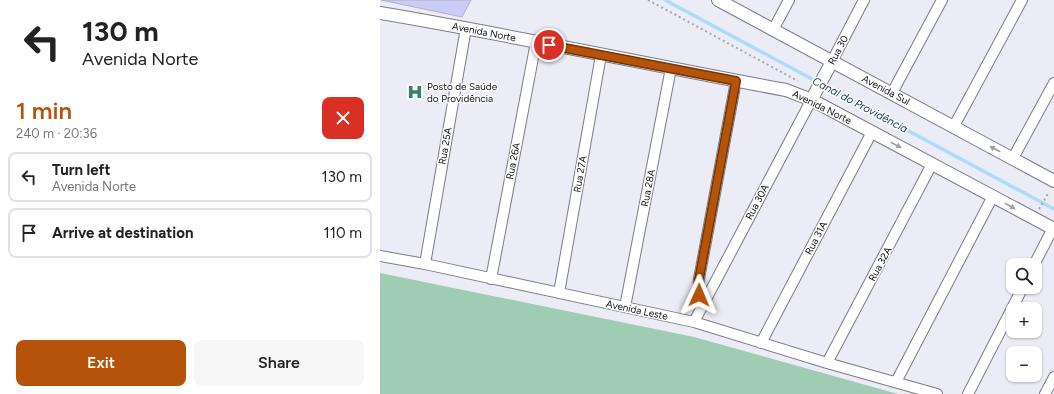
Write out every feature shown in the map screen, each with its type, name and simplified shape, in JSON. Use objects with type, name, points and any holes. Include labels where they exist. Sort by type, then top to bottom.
[{"type":"street","name":"Avenida Sul","points":[[718,0],[773,30],[830,64],[892,93],[1013,158],[1051,186]]},
{"type":"street","points":[[773,30],[789,0]]},
{"type":"street","name":"Rua 30","points":[[813,97],[864,0]]},
{"type":"street","points":[[892,93],[942,0]]},
{"type":"street","points":[[954,126],[1022,0]]},
{"type":"street","name":"Avenida Norte","points":[[380,13],[466,28],[786,90],[813,97],[872,132],[1053,229]]},
{"type":"street","name":"Rua 25A","points":[[425,264],[466,28]]},
{"type":"street","name":"Rua 26A","points":[[491,279],[536,42]]},
{"type":"street","name":"Rua 27A","points":[[559,293],[602,55]]},
{"type":"street","name":"Rua 28A","points":[[625,307],[671,68]]},
{"type":"street","points":[[703,304],[699,295],[699,279],[736,81]]},
{"type":"street","points":[[1013,158],[1054,83]]},
{"type":"street","name":"Rua 30A","points":[[694,322],[813,97]]},
{"type":"street","name":"Rua 31A","points":[[760,343],[872,132]]},
{"type":"street","name":"Rua 32A","points":[[827,363],[932,164]]},
{"type":"street","points":[[896,382],[993,196]]},
{"type":"street","points":[[1038,258],[1053,229]]},
{"type":"street","name":"Avenida Leste","points":[[380,256],[425,264],[694,322],[827,363],[937,394]]},
{"type":"street","points":[[968,394],[1019,294]]},
{"type":"street","points":[[1045,394],[1054,377]]},
{"type":"path","points":[[648,0],[800,82]]},
{"type":"path","points":[[1038,212],[1051,186]]},
{"type":"green space","points":[[380,273],[694,337],[898,394],[380,394]]},
{"type":"building","points":[[381,0],[471,0],[462,17]]},
{"type":"waterway","name":"Canal do Providência","points":[[665,0],[1054,209]]},
{"type":"place","name":"Posto de Saúde do Providência","points":[[415,92]]},
{"type":"route","points":[[549,45],[736,81],[699,279],[699,295]]}]
